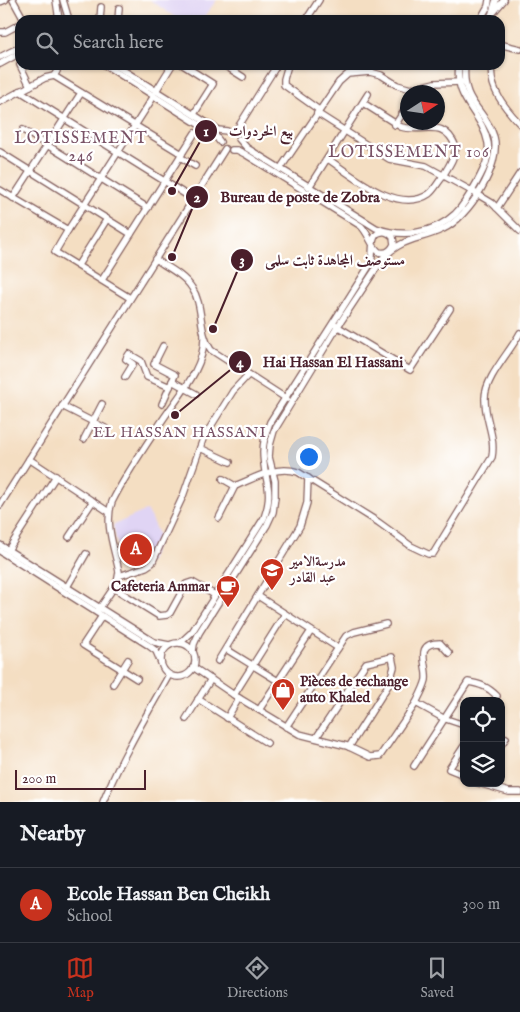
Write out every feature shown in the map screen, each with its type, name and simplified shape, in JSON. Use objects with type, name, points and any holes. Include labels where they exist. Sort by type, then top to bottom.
[{"type":"street","points":[[0,2],[4,0]]},
{"type":"street","points":[[14,0],[22,15]]},
{"type":"street","points":[[56,0],[58,15]]},
{"type":"street","points":[[63,0],[68,15]]},
{"type":"street","points":[[310,15],[320,0]]},
{"type":"street","points":[[488,15],[489,0]]},
{"type":"street","points":[[488,15],[495,0]]},
{"type":"street","points":[[488,15],[504,0]]},
{"type":"street","points":[[100,15],[101,6]]},
{"type":"street","points":[[118,15],[119,8]]},
{"type":"street","points":[[0,32],[5,32],[15,27]]},
{"type":"street","points":[[505,47],[520,49]]},
{"type":"street","points":[[0,57],[15,50]]},
{"type":"street","points":[[0,64],[15,56]]},
{"type":"street","points":[[23,70],[30,86]]},
{"type":"street","points":[[0,102],[45,78],[54,76],[58,70]]},
{"type":"street","points":[[113,70],[194,114],[218,130],[235,132],[247,148],[366,223],[390,234],[394,240],[390,251],[377,265],[335,325]]},
{"type":"street","points":[[122,70],[214,134],[228,150],[238,150],[361,226],[379,252],[390,251],[408,240],[445,229],[461,216],[474,193]]},
{"type":"street","points":[[130,298],[55,252],[169,70]]},
{"type":"street","points":[[191,70],[213,84],[194,114]]},
{"type":"street","points":[[232,70],[243,77]]},
{"type":"street","points":[[235,132],[275,70]]},
{"type":"street","points":[[287,70],[284,85],[345,132],[388,159],[426,166],[443,175],[497,208],[520,231]]},
{"type":"street","points":[[0,551],[100,612],[154,642],[169,645],[180,643],[192,632],[264,518],[269,498],[271,438],[288,399],[335,325],[371,263],[373,244],[377,234],[387,232],[412,233],[443,223],[457,212],[491,170],[495,144],[489,127],[469,97],[462,82],[460,70]]},
{"type":"street","points":[[462,82],[464,70]]},
{"type":"street","points":[[491,70],[492,85],[507,109],[520,124]]},
{"type":"street","points":[[280,169],[318,111],[339,82],[348,74],[376,72],[400,85]]},
{"type":"street","points":[[54,76],[135,125],[195,166]]},
{"type":"street","points":[[427,85],[462,82]]},
{"type":"street","points":[[20,91],[193,199]]},
{"type":"street","points":[[13,198],[81,92]]},
{"type":"street","points":[[309,187],[368,94]]},
{"type":"street","points":[[328,159],[377,191],[397,200],[414,200],[427,195],[443,175],[455,154],[456,147],[446,133],[436,127],[407,129],[395,125],[363,103]]},
{"type":"street","points":[[395,125],[400,117]]},
{"type":"street","points":[[23,130],[148,208]]},
{"type":"street","points":[[220,142],[221,136],[227,131]]},
{"type":"street","points":[[102,280],[195,133]]},
{"type":"street","points":[[0,505],[193,199],[228,150],[237,147],[240,139]]},
{"type":"street","points":[[0,152],[131,234]]},
{"type":"street","points":[[497,208],[520,173]]},
{"type":"street","points":[[0,190],[68,230]]},
{"type":"street","points":[[78,265],[107,220]]},
{"type":"street","points":[[137,678],[83,645],[120,576],[109,524],[109,512],[116,494],[141,452],[185,388],[202,356],[205,346],[193,289],[185,280],[155,259]]},
{"type":"street","points":[[335,325],[410,370],[450,309]]},
{"type":"street","points":[[219,518],[236,486],[269,472],[291,470],[308,478],[378,522],[411,546],[428,554],[433,554],[492,456],[493,441],[485,398],[487,386],[520,333]]},
{"type":"street","points":[[204,336],[208,346],[215,354],[288,399]]},
{"type":"street","points":[[162,404],[175,375],[154,364],[163,346]]},
{"type":"street","points":[[202,356],[208,353],[215,354]]},
{"type":"street","points":[[125,377],[133,364],[126,359],[129,354],[141,361],[148,376],[185,388],[196,394]]},
{"type":"street","points":[[120,576],[152,563],[183,496],[208,429],[233,391],[248,375]]},
{"type":"street","points":[[84,439],[102,404]]},
{"type":"street","points":[[62,406],[105,428]]},
{"type":"street","points":[[200,448],[230,462]]},
{"type":"street","points":[[28,459],[109,512]]},
{"type":"street","points":[[0,545],[67,587],[156,651],[163,669],[169,675],[177,678],[183,677],[194,667],[195,657],[193,651],[198,633],[270,518],[276,489],[269,472]]},
{"type":"street","points":[[8,550],[56,476]]},
{"type":"street","points":[[218,661],[300,526],[307,503],[308,478]]},
{"type":"street","points":[[223,479],[236,486]]},
{"type":"street","points":[[69,537],[93,501]]},
{"type":"street","points":[[67,587],[86,554]]},
{"type":"street","points":[[114,588],[159,616],[170,613],[186,584],[189,582],[215,595]]},
{"type":"street","points":[[258,596],[338,648]]},
{"type":"street","points":[[227,718],[252,665],[285,614]]},
{"type":"street","points":[[286,727],[338,648],[350,634],[386,624]]},
{"type":"street","points":[[259,710],[311,631]]},
{"type":"street","points":[[180,643],[193,651]]},
{"type":"street","points":[[194,667],[236,696],[299,734],[349,747],[370,756],[380,756],[423,691],[426,680],[424,649],[430,644],[440,643],[449,653]]},
{"type":"street","points":[[161,663],[162,652],[169,645]]},
{"type":"street","points":[[226,649],[278,681]]},
{"type":"street","points":[[316,738],[366,663],[392,656],[394,667],[389,684],[349,747]]},
{"type":"street","points":[[113,684],[128,660]]},
{"type":"street","points":[[103,802],[110,784],[169,675]]},
{"type":"street","points":[[186,719],[211,680]]},
{"type":"street","points":[[414,766],[443,718],[468,682],[482,684],[489,688],[496,697]]},
{"type":"street","points":[[198,699],[267,744]]},
{"type":"street","points":[[416,703],[443,718],[460,724]]},
{"type":"street","points":[[460,752],[449,768],[460,773]]},
{"type":"street","points":[[492,787],[509,792],[520,792]]},
{"type":"shaded area","points":[[150,0],[217,0],[205,15],[172,15]]},
{"type":"shaded area","points":[[147,510],[160,538],[150,561],[137,568],[122,564],[113,525]]},
{"type":"place","name":"بيع الخردوات","points":[[172,191]]},
{"type":"place","name":"Bureau de poste de Zobra","points":[[172,257]]},
{"type":"place","name":"مستوصف المجاهدة ثابت سلمى","points":[[213,329]]},
{"type":"place","name":"Hai Hassan El Hassani","points":[[175,415]]},
{"type":"place","name":"Ecole Hassan Ben Cheikh","points":[[136,550]]},
{"type":"place","name":"مدرسةالامير عبد القادر","points":[[272,591]]},
{"type":"place","name":"Cafeteria Ammar","points":[[228,608]]},
{"type":"place","name":"Pièces de rechange auto Khaled","points":[[283,711]]},
{"type":"district","name":"LOTISSEMENT 246","points":[[81,148]]},
{"type":"district","name":"LOTISSEMENT 106","points":[[409,153]]},
{"type":"district","name":"EL HASSAN HASSANI","points":[[180,432]]}]
